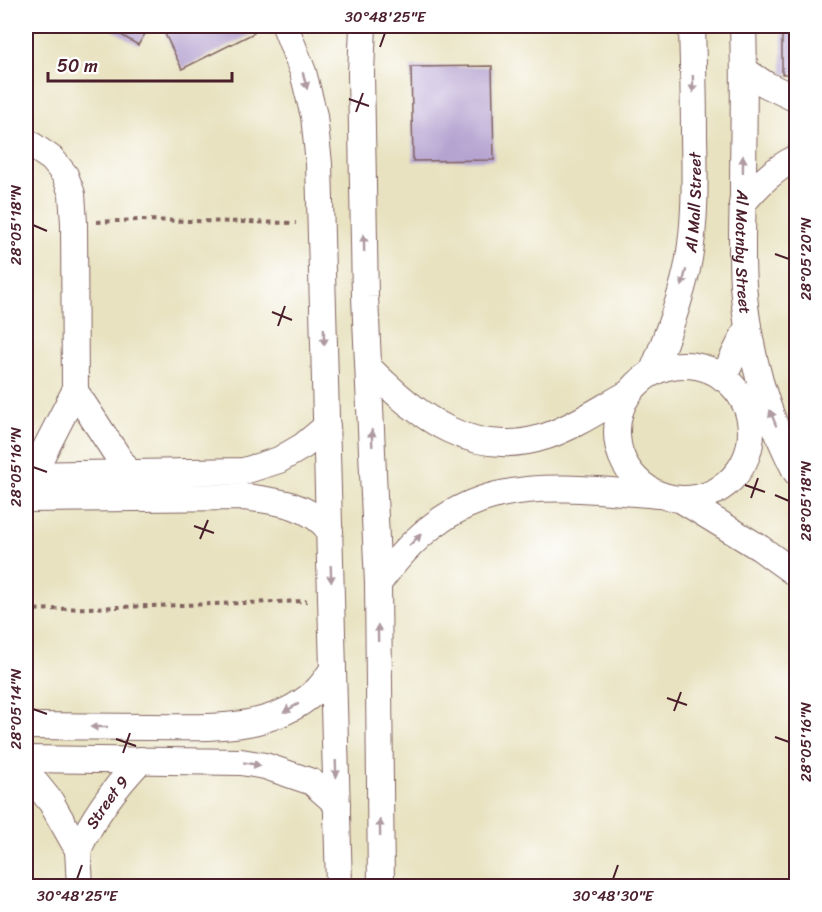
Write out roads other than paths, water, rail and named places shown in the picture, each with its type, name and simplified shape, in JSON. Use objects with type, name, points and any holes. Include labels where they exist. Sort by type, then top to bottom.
[{"type":"street","points":[[285,26],[303,72],[314,116],[319,164],[339,886]]},
{"type":"street","points":[[363,26],[361,73],[365,297],[378,584],[381,886]]},
{"type":"street","name":"Al Mall Street","points":[[652,373],[678,303],[693,230],[695,194],[692,26]]},
{"type":"street","name":"Al Motnby Street","points":[[743,26],[743,285],[748,327],[764,395],[794,466]]},
{"type":"street","points":[[744,70],[765,84],[796,99]]},
{"type":"street","points":[[26,141],[52,159],[65,175],[72,194],[75,391],[28,483]]},
{"type":"street","points":[[742,204],[760,183],[781,166],[796,158]]},
{"type":"street","points":[[323,298],[365,297]]},
{"type":"street","points":[[723,378],[748,327]]},
{"type":"street","points":[[378,584],[401,554],[428,528],[451,512],[476,500],[530,489],[611,491],[672,498],[699,498],[717,491],[732,479],[744,463],[750,445],[751,426],[747,408],[737,391],[723,378],[707,369],[688,365],[669,366],[652,373],[639,381],[629,393],[619,412],[616,432],[620,453],[629,472],[645,486],[672,498],[760,548],[796,574]]},
{"type":"street","points":[[369,368],[395,393],[430,421],[474,439],[499,443],[524,442],[548,435],[629,393]]},
{"type":"street","points":[[75,391],[130,474]]},
{"type":"street","points":[[28,483],[130,474],[244,471],[279,460],[303,446],[327,426]]},
{"type":"street","points":[[750,445],[794,466]]},
{"type":"street","points":[[244,471],[244,497]]},
{"type":"street","points":[[28,483],[244,497],[279,502],[303,510],[320,519],[330,531]]},
{"type":"street","points":[[26,726],[217,728],[250,724],[285,711],[317,691],[333,669]]},
{"type":"street","points":[[216,761],[217,728]]},
{"type":"street","points":[[26,759],[216,761],[265,766],[312,782],[337,804]]},
{"type":"street","name":"Street 9","points":[[78,850],[98,811],[117,785],[141,760]]},
{"type":"street","name":"Street 9","points":[[26,771],[51,802],[78,850],[80,886]]}]
